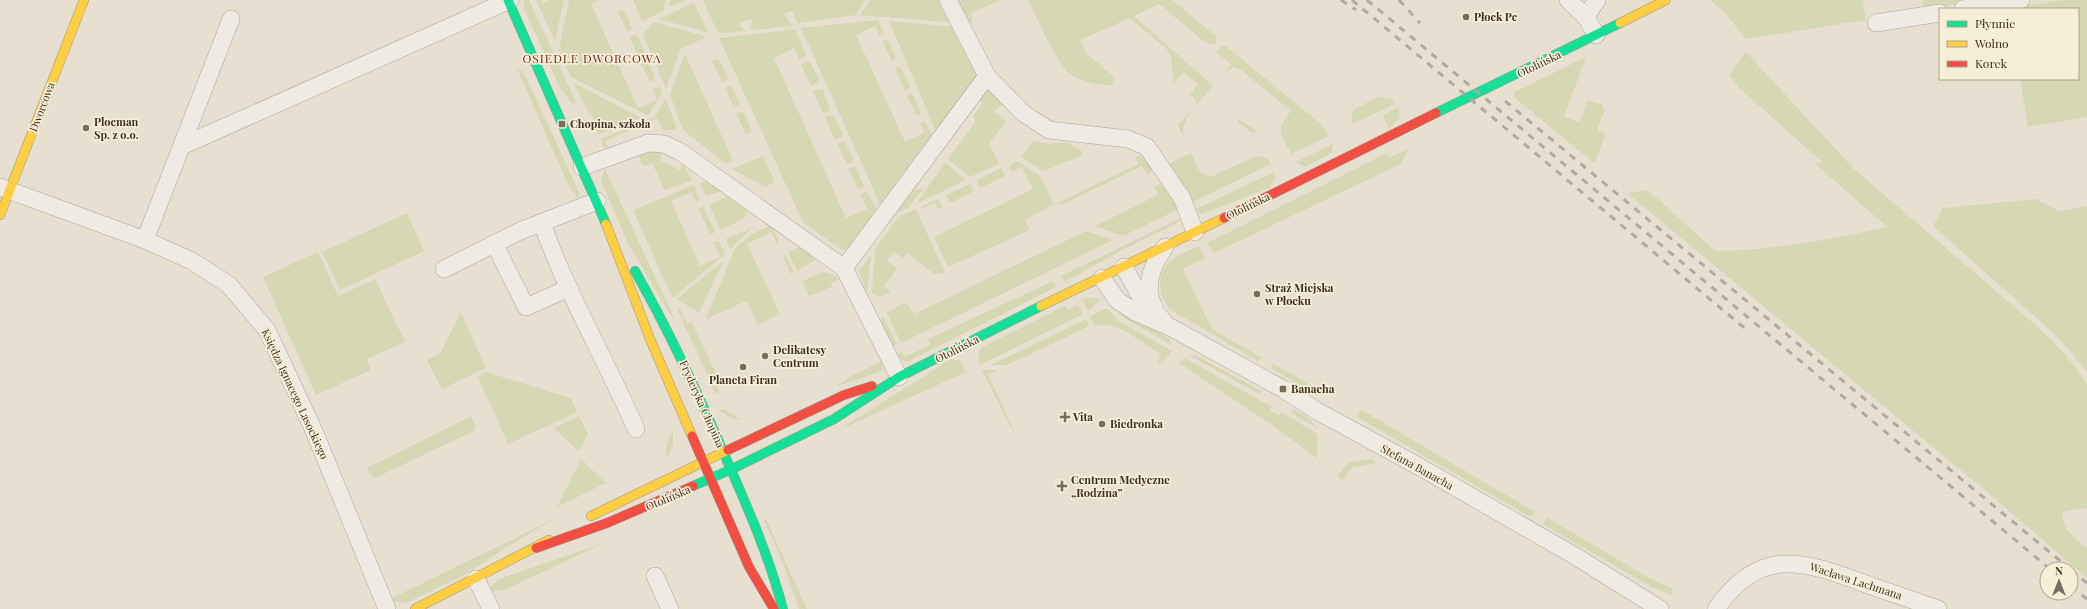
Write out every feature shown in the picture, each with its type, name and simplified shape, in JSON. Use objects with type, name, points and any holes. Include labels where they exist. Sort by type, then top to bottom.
[{"type":"main road","name":"Dworcowa","points":[[0,215],[5,189],[84,0]]},
{"type":"main road","name":"Fryderyka Chopina","points":[[509,0],[598,205],[650,339],[726,517],[749,567],[774,609]]},
{"type":"main road","name":"Otolińska","points":[[536,548],[607,523],[680,493],[763,454],[839,416],[900,378],[1064,294],[1124,268],[1666,0]]},
{"type":"main road","name":"Fryderyka Chopina","points":[[598,205],[661,315],[707,414],[732,469],[771,566],[783,609]]},
{"type":"main road","name":"Otolińska","points":[[415,609],[536,548],[581,521],[755,436],[844,395],[900,378]]},
{"type":"main road","points":[[707,414],[719,422]]},
{"type":"main road","points":[[685,443],[686,423]]},
{"type":"main road","points":[[743,433],[755,436]]},
{"type":"main road","points":[[756,467],[763,454]]},
{"type":"main road","points":[[672,476],[678,464]]},
{"type":"main road","points":[[748,486],[748,509]]},
{"type":"main road","points":[[680,493],[693,497]]},
{"type":"main road","points":[[715,509],[726,517]]},
{"type":"street","points":[[182,146],[509,0]]},
{"type":"street","points":[[948,0],[987,76],[1024,113],[1049,130],[1128,138],[1147,147],[1182,198],[1195,232]]},
{"type":"street","points":[[1568,0],[1586,17],[1596,35]]},
{"type":"street","points":[[1586,17],[1597,0]]},
{"type":"street","points":[[1969,8],[2021,0]]},
{"type":"street","points":[[1876,23],[1939,13]]},
{"type":"street","points":[[145,240],[231,19]]},
{"type":"street","points":[[844,268],[987,76]]},
{"type":"street","points":[[582,168],[631,148],[648,143],[664,144],[679,151],[844,268],[900,378]]},
{"type":"street","name":"Księdza Ignacego Lasockiego","points":[[5,189],[145,240],[192,261],[228,285],[267,330],[314,431],[387,609]]},
{"type":"street","points":[[444,269],[494,243],[542,223],[598,205]]},
{"type":"street","points":[[542,223],[569,288],[620,392],[636,429]]},
{"type":"street","points":[[494,243],[526,307],[569,288]]},
{"type":"street","points":[[1158,317],[1152,304],[1148,284],[1150,272],[1165,247]]},
{"type":"street","name":"Stefana Banacha","points":[[1124,268],[1141,298],[1158,317],[1172,328]]},
{"type":"street","name":"Stefana Banacha","points":[[1102,278],[1114,297],[1126,307],[1172,328],[1283,389],[1349,430],[1427,471],[1570,553],[1660,609]]},
{"type":"street","name":"Wacława Lachmana","points":[[1716,609],[1733,588],[1748,575],[1769,566],[1789,563],[1833,572],[1938,609]]},
{"type":"street","points":[[655,576],[670,609]]},
{"type":"street","points":[[476,579],[491,609]]},
{"type":"green space","points":[[529,0],[576,102],[573,105],[560,88],[524,9],[524,2]]},
{"type":"green space","points":[[536,0],[540,0],[542,4],[550,0],[564,0],[555,41]]},
{"type":"green space","points":[[569,0],[599,0],[591,4],[638,108],[657,100],[653,89],[659,87],[662,93],[649,114],[647,115],[571,77],[559,50]]},
{"type":"green space","points":[[633,0],[665,0],[664,11],[642,21]]},
{"type":"green space","points":[[670,0],[686,0],[669,7]]},
{"type":"green space","points":[[703,0],[865,0],[856,15],[797,23],[792,11],[784,14],[793,26],[750,30],[751,23],[754,18],[739,23],[745,31],[721,33],[717,31]]},
{"type":"green space","points":[[870,0],[945,0],[956,23],[860,15]]},
{"type":"green space","points":[[951,0],[1000,0],[972,13],[971,30]]},
{"type":"green space","points":[[1028,0],[1172,0],[1217,37],[1215,44],[1206,43],[1159,4],[1134,16],[1213,86],[1192,110],[1196,103],[1195,98],[1190,95],[1198,84],[1183,72],[1174,83],[1171,56],[1166,48],[1130,18],[1080,40],[1085,52],[1112,75],[1114,78],[1112,85],[1103,85],[1081,80],[1067,71],[1061,63],[1048,41]]},
{"type":"green space","points":[[1710,0],[1863,0],[1866,20],[1746,39],[1724,12]]},
{"type":"green space","points":[[1923,0],[1978,0],[1924,11]]},
{"type":"green space","points":[[2063,0],[2087,0],[2087,117],[2028,127],[2020,80],[2079,80],[2079,8],[2008,8]]},
{"type":"green space","points":[[694,3],[707,30],[706,32],[659,19]]},
{"type":"green space","points":[[623,10],[625,11],[632,29],[627,32],[618,12]]},
{"type":"green space","points":[[878,20],[884,34],[880,36],[875,26],[856,35],[905,142],[924,133],[920,123],[924,121],[932,134],[880,204],[801,28]]},
{"type":"green space","points":[[889,21],[958,27],[982,77],[936,132]]},
{"type":"green space","points":[[654,22],[707,37],[681,48],[666,89],[643,34]]},
{"type":"green space","points":[[795,29],[806,55],[799,59],[794,48],[774,58],[846,218],[867,209],[860,194],[865,192],[869,195],[876,209],[849,247],[845,250],[840,249],[803,222],[719,38]]},
{"type":"green space","points":[[637,35],[645,52],[639,58],[629,37]]},
{"type":"green space","points":[[888,40],[896,57],[892,62],[882,41]]},
{"type":"green space","points":[[1224,45],[1321,124],[1329,136],[1291,154],[1282,136],[1281,128],[1282,123],[1291,111],[1241,70],[1233,67],[1224,73],[1231,64],[1216,52]]},
{"type":"green space","points":[[1746,52],[1854,169],[2040,329],[2069,359],[2081,375],[2087,384],[2087,508],[2066,511],[2062,514],[2067,529],[2087,548],[2087,578],[2079,571],[2079,561],[2067,561],[1987,492],[1627,193],[1648,190],[1715,251],[1780,247],[1887,227],[1814,163],[1822,162],[1739,88],[1729,75]]},
{"type":"green space","points":[[685,54],[733,161],[726,164],[683,130],[670,94]]},
{"type":"green space","points":[[1586,57],[1564,117],[1580,122],[1588,100],[1603,105],[1602,108],[1605,109],[1597,130],[1605,134],[1595,164],[1514,97],[1514,93],[1517,91]]},
{"type":"green space","points":[[719,60],[728,77],[727,80],[722,83],[712,61]]},
{"type":"green space","points":[[646,62],[651,67],[654,75],[654,80],[650,82],[641,64]]},
{"type":"green space","points":[[810,62],[819,79],[817,83],[811,86],[801,64]]},
{"type":"green space","points":[[516,66],[525,75],[579,192],[579,199],[569,187]]},
{"type":"green space","points":[[895,68],[901,68],[910,86],[905,91]]},
{"type":"green space","points":[[574,83],[641,118],[598,135],[595,129],[598,128],[592,115],[590,116]]},
{"type":"green space","points":[[987,85],[1006,101],[994,112],[1007,121],[989,143],[999,164],[970,177],[948,159],[975,122],[974,115],[982,103],[978,96]]},
{"type":"green space","points":[[729,86],[732,87],[739,102],[739,105],[734,108],[725,88]]},
{"type":"green space","points":[[819,89],[823,90],[830,110],[823,113],[813,91]]},
{"type":"green space","points":[[911,94],[913,95],[921,112],[921,114],[917,116],[907,96]]},
{"type":"green space","points":[[1377,97],[1390,98],[1396,103],[1353,124],[1351,117],[1354,110]]},
{"type":"green space","points":[[666,99],[677,130],[663,130],[657,118],[605,141],[610,151],[603,146],[601,139],[654,117]]},
{"type":"green space","points":[[1398,107],[1400,118],[1389,129],[1383,115]]},
{"type":"green space","points":[[736,113],[744,113],[751,129],[746,135]]},
{"type":"green space","points":[[1188,113],[1190,114],[1184,125],[1183,133],[1185,140],[1178,125]]},
{"type":"green space","points":[[830,115],[834,116],[843,134],[841,138],[835,140],[825,117]]},
{"type":"green space","points":[[1239,119],[1255,130],[1255,133],[1252,133],[1238,122]]},
{"type":"green space","points":[[1033,141],[1051,144],[1068,142],[1083,152],[1079,157],[1043,171],[1021,157]]},
{"type":"green space","points":[[845,142],[853,159],[852,162],[847,165],[837,144]]},
{"type":"green space","points":[[1333,144],[1332,153],[1305,167],[1296,162]]},
{"type":"green space","points":[[1409,148],[1401,164],[1214,253],[1207,243],[1387,153],[1389,158]]},
{"type":"green space","points":[[650,150],[662,151],[660,161],[680,170],[682,162],[692,180],[665,190],[652,163],[643,166],[637,153]]},
{"type":"green space","points":[[1191,153],[1196,166],[1201,173],[1208,176],[1213,176],[1256,156],[1267,158],[1271,164],[1191,203],[1167,165]]},
{"type":"green space","points":[[763,156],[775,182],[765,187],[732,169]]},
{"type":"green space","points":[[1139,156],[1147,159],[1152,166],[1152,171],[1148,175],[1142,166],[1061,205],[1060,202],[1138,164],[1135,157]]},
{"type":"green space","points":[[1017,161],[1041,177],[1054,204],[1025,220],[1030,230],[948,267],[934,237],[1033,189],[1022,167],[1012,172],[1009,166]]},
{"type":"green space","points":[[945,163],[966,180],[916,204]]},
{"type":"green space","points":[[856,167],[864,187],[858,189],[848,169]]},
{"type":"green space","points":[[1001,168],[1005,176],[980,188],[976,180]]},
{"type":"green space","points":[[605,169],[674,321],[629,245],[601,181]]},
{"type":"green space","points":[[1274,172],[1275,180],[1269,188],[1202,214],[1194,210]]},
{"type":"green space","points":[[710,180],[722,191],[706,196],[700,183]]},
{"type":"green space","points":[[970,184],[973,192],[950,203],[946,195]]},
{"type":"green space","points":[[1166,184],[1179,209],[1123,236],[1095,226],[1158,195],[1154,186]]},
{"type":"green space","points":[[694,185],[699,200],[696,202],[691,192],[671,201],[700,266],[720,257],[714,242],[719,241],[725,254],[674,297],[671,295],[633,210]]},
{"type":"green space","points":[[923,189],[909,207],[897,213],[908,197],[907,191]]},
{"type":"green space","points":[[726,197],[733,197],[746,208],[747,212],[743,219],[721,230],[709,205]]},
{"type":"green space","points":[[938,199],[942,207],[938,209],[935,203],[921,209],[920,207]]},
{"type":"green space","points":[[2036,199],[2059,211],[2087,206],[2087,372],[2059,338],[1933,226],[1943,208]]},
{"type":"green space","points":[[703,207],[715,231],[714,233],[710,234],[699,209]]},
{"type":"green space","points":[[916,209],[945,273],[934,274],[908,253],[903,258],[893,252],[887,261],[897,268],[884,286],[891,292],[879,297],[872,294],[875,249],[898,217]]},
{"type":"green space","points":[[407,213],[424,251],[340,290],[322,252]]},
{"type":"green space","points":[[1181,218],[1177,223],[1120,251],[1064,282],[1061,276]]},
{"type":"green space","points":[[771,225],[779,242],[777,244],[771,232],[747,244],[780,314],[758,325],[746,301],[706,319],[735,248],[752,234]]},
{"type":"green space","points":[[752,228],[730,249],[726,239]]},
{"type":"green space","points":[[1086,231],[1113,240],[901,343],[887,313],[903,303],[907,304],[914,314]]},
{"type":"green space","points":[[801,246],[816,256],[816,259],[797,271],[788,252]]},
{"type":"green space","points":[[1199,246],[1205,258],[1183,269],[1212,329],[1262,358],[1258,361],[1171,310],[1166,304],[1160,283],[1164,270],[1168,263],[1174,258]]},
{"type":"green space","points":[[318,252],[338,296],[375,279],[405,342],[367,359],[371,370],[316,395],[263,277]]},
{"type":"green space","points":[[782,254],[785,254],[794,272],[791,274]]},
{"type":"green space","points":[[871,255],[867,293],[859,271]]},
{"type":"green space","points":[[724,260],[699,313],[677,299]]},
{"type":"green space","points":[[823,272],[834,275],[839,280],[831,283],[832,287],[809,296],[803,281]]},
{"type":"green space","points":[[1053,281],[1056,287],[909,361],[903,361],[897,355],[902,352],[905,357],[930,345],[928,339]]},
{"type":"green space","points":[[1082,299],[1101,299],[1088,311]]},
{"type":"green space","points":[[1078,305],[1083,314],[980,365],[978,355],[982,347],[1065,306],[1068,310]]},
{"type":"green space","points":[[676,306],[680,309],[687,324],[692,322],[721,385],[717,387],[719,393],[716,394]]},
{"type":"green space","points":[[1114,307],[1169,338],[1172,345],[1124,318]]},
{"type":"green space","points":[[1103,309],[1108,309],[1118,321],[1172,351],[1161,364],[1158,363],[1160,353],[1128,333],[1112,326],[1094,325],[1090,317]]},
{"type":"green space","points":[[461,313],[486,368],[442,389],[427,360],[440,353]]},
{"type":"green space","points":[[883,316],[897,344],[892,347],[880,322]]},
{"type":"green space","points":[[1086,319],[1089,326],[1081,330],[1007,365],[991,365]]},
{"type":"green space","points":[[1195,355],[1261,391],[1259,394],[1191,356]]},
{"type":"green space","points":[[1184,358],[1272,407],[1270,411],[1279,415],[1281,412],[1316,433],[1318,442],[1317,458],[1269,423],[1179,363]]},
{"type":"green space","points":[[951,359],[960,361],[966,372],[839,430]]},
{"type":"green space","points":[[882,361],[882,370],[877,373],[837,386],[853,375]]},
{"type":"green space","points":[[1272,363],[1324,393],[1316,395],[1271,368]]},
{"type":"green space","points":[[982,370],[997,370],[988,375],[1014,430],[1010,426]]},
{"type":"green space","points":[[486,372],[571,398],[577,412],[508,444],[478,377]]},
{"type":"green space","points":[[724,409],[742,421],[729,417],[719,410]]},
{"type":"green space","points":[[1293,409],[1307,417],[1319,429],[1291,413]]},
{"type":"green space","points":[[1360,409],[1535,512],[1530,517],[1357,417]]},
{"type":"green space","points":[[471,416],[476,427],[474,431],[377,477],[374,478],[367,468]]},
{"type":"green space","points":[[579,416],[588,434],[579,452],[554,428]]},
{"type":"green space","points":[[673,430],[673,445],[667,458],[667,444]]},
{"type":"green space","points":[[581,459],[606,483],[557,507]]},
{"type":"green space","points":[[1371,459],[1376,463],[1351,468],[1343,480],[1337,476],[1348,463]]},
{"type":"green space","points":[[558,517],[507,547],[464,575],[406,603],[395,602],[392,598]]},
{"type":"green space","points":[[1546,517],[1651,579],[1672,588],[1671,595],[1652,587],[1544,525]]},
{"type":"green space","points":[[766,519],[807,609],[799,609],[783,563],[764,520]]},
{"type":"green space","points":[[604,543],[503,591],[496,590],[490,593],[491,586],[499,579]]},
{"type":"railway","points":[[1341,0],[1356,10]]},
{"type":"railway","points":[[1352,0],[1748,331]]},
{"type":"railway","points":[[1367,0],[2040,561]]},
{"type":"railway","points":[[1399,0],[1420,23]]},
{"type":"railway","points":[[1505,101],[2060,561]]},
{"type":"railway","points":[[2079,576],[2087,583]]},
{"type":"railway","points":[[2079,592],[2087,599]]},
{"type":"traffic: fast","points":[[508,0],[606,224]]},
{"type":"traffic: fast","points":[[1436,113],[1620,23]]},
{"type":"traffic: fast","points":[[635,271],[671,339],[715,432],[757,531],[783,609]]},
{"type":"traffic: fast","points":[[693,486],[732,469],[834,419],[899,377],[1041,306]]},
{"type":"traffic: slow","points":[[0,215],[84,0]]},
{"type":"traffic: slow","points":[[1620,23],[1666,0]]},
{"type":"traffic: slow","points":[[1041,306],[1224,218]]},
{"type":"traffic: slow","points":[[606,224],[650,339],[692,436]]},
{"type":"traffic: slow","points":[[591,516],[728,450]]},
{"type":"traffic: slow","points":[[415,609],[549,540]]},
{"type":"traffic: jam","points":[[1224,218],[1436,113]]},
{"type":"traffic: jam","points":[[728,450],[844,395],[872,386]]},
{"type":"traffic: jam","points":[[692,436],[749,567],[774,609]]},
{"type":"traffic: jam","points":[[536,548],[607,523],[693,486]]},
{"type":"place","name":"Płock Pc","points":[[1466,17]]},
{"type":"place","name":"Chopina, szkoła","points":[[562,124]]},
{"type":"place","name":"Plocman Sp. z o.o.","points":[[86,128]]},
{"type":"place","name":"Straż Miejska w Płocku","points":[[1257,294]]},
{"type":"place","name":"Delikatesy Centrum","points":[[765,356]]},
{"type":"place","name":"Planeta Firan","points":[[743,367]]},
{"type":"place","name":"Banacha","points":[[1283,389]]},
{"type":"place","name":"Vita","points":[[1065,417]]},
{"type":"place","name":"Biedronka","points":[[1102,424]]},
{"type":"place","name":"Centrum Medyczne „Rodzina”","points":[[1062,486]]},
{"type":"district","name":"OSIEDLE DWORCOWA","points":[[592,59]]}]
